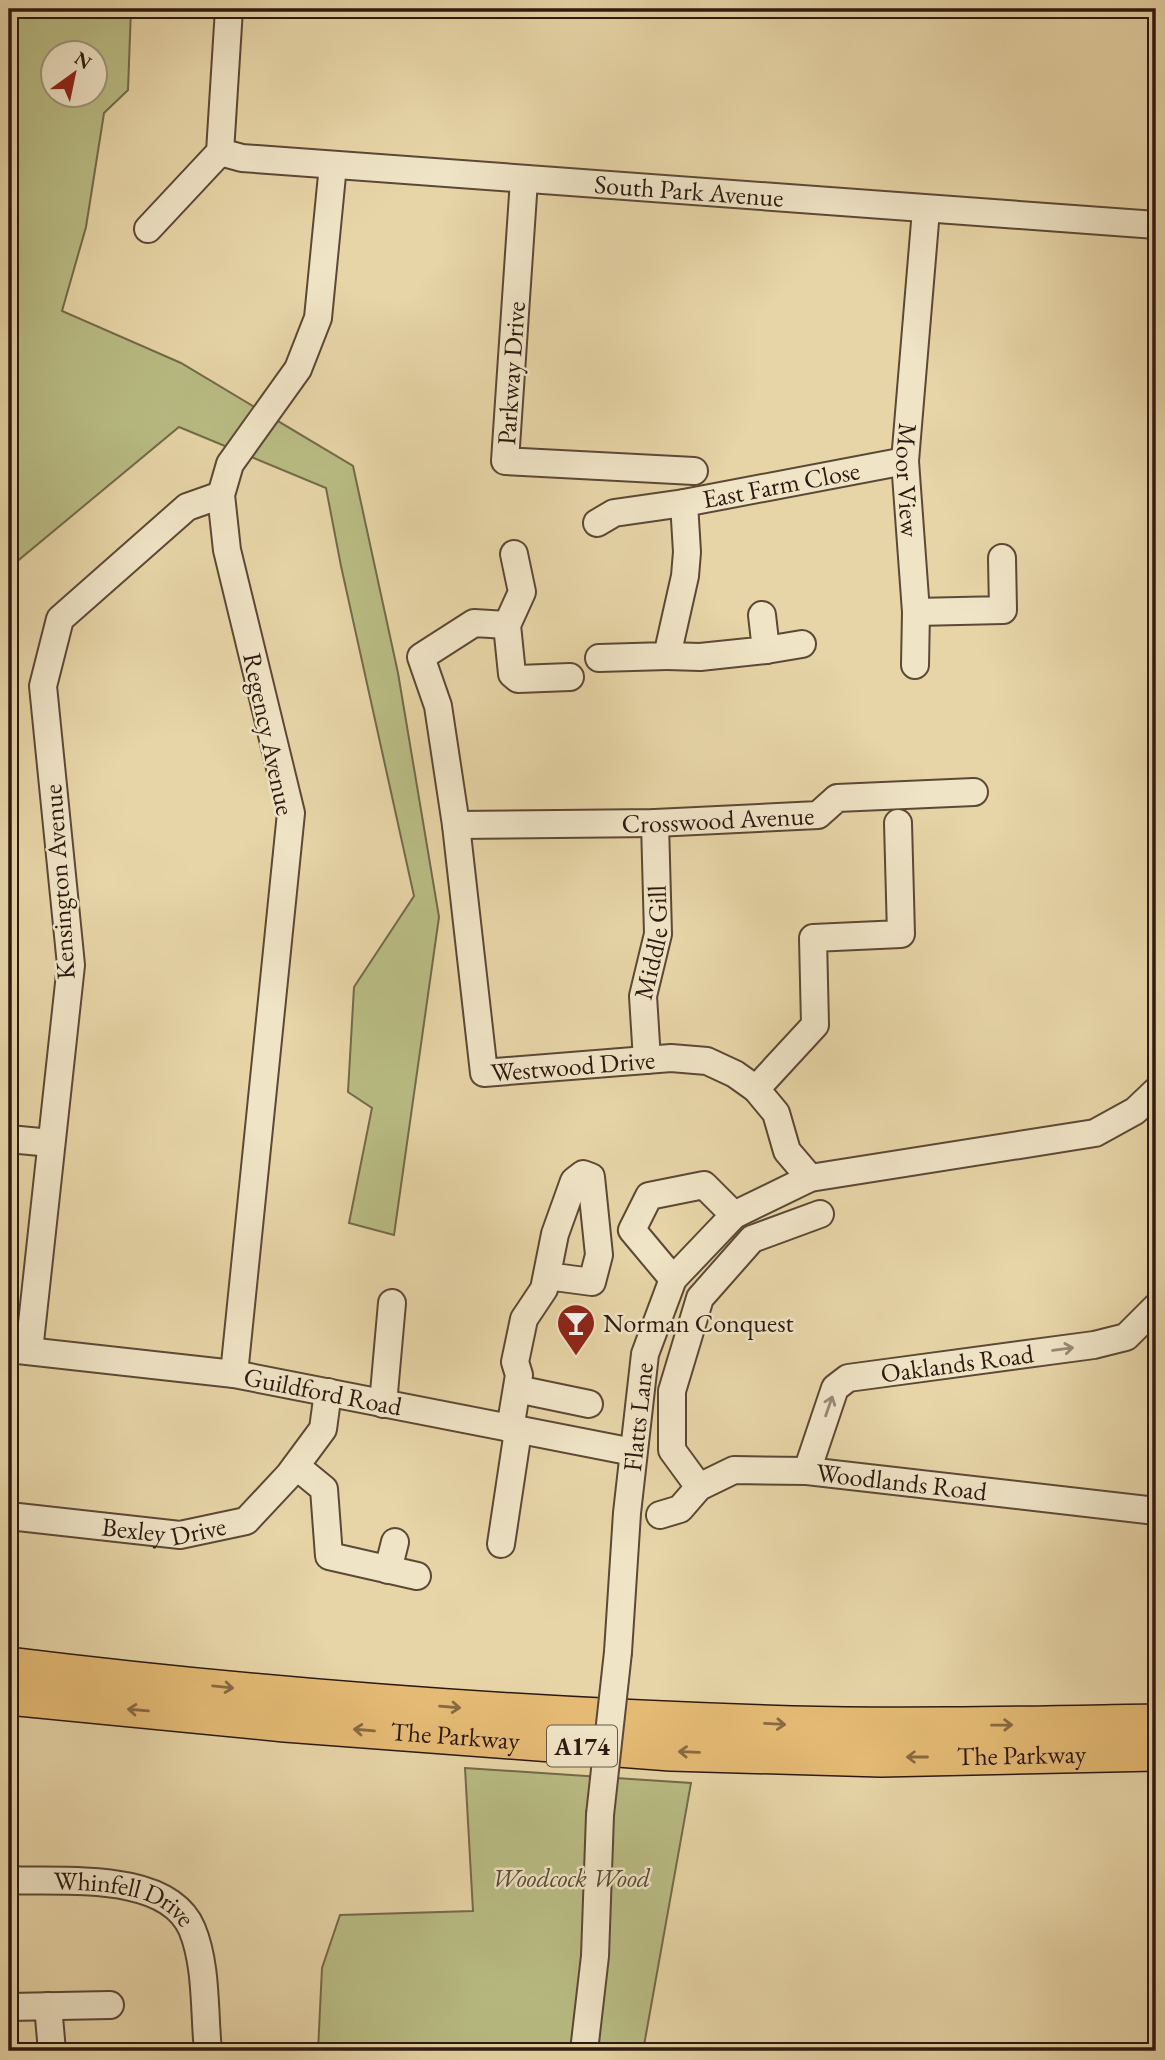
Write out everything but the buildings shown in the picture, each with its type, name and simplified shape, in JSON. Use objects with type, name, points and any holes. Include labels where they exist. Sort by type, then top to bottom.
[{"type":"highway","name":"The Parkway","points":[[9,1666],[314,1696],[792,1725],[930,1727],[1156,1723]]},
{"type":"highway","name":"The Parkway","points":[[9,1696],[285,1723],[671,1752],[881,1758],[1156,1752]]},
{"type":"street","points":[[148,229],[220,152],[229,9]]},
{"type":"street","name":"South Park Avenue","points":[[220,152],[242,158],[524,180],[1156,225]]},
{"type":"street","name":"Regency Avenue","points":[[234,1374],[291,813],[227,550],[221,495],[230,464],[298,369],[318,318],[333,164]]},
{"type":"street","name":"Parkway Drive","points":[[524,180],[505,461],[694,471]]},
{"type":"street","name":"Moor View","points":[[915,665],[916,612],[905,461],[926,210]]},
{"type":"street","name":"East Farm Close","points":[[667,656],[685,576],[687,552],[684,503],[905,461]]},
{"type":"street","name":"Kensington Avenue","points":[[19,1350],[51,1143],[71,965],[43,686],[60,619],[187,507],[221,495]]},
{"type":"street","points":[[597,523],[614,513],[684,503]]},
{"type":"street","points":[[514,554],[522,592],[507,625],[514,677],[570,677]]},
{"type":"street","points":[[916,612],[1003,610],[1002,558]]},
{"type":"street","points":[[762,615],[766,650]]},
{"type":"street","points":[[456,825],[438,706],[421,657],[474,623],[507,625]]},
{"type":"street","points":[[599,658],[700,657],[802,644]]},
{"type":"street","name":"Crosswood Avenue","points":[[456,825],[654,823],[818,815],[837,798],[974,792]]},
{"type":"street","name":"Middle Gill","points":[[647,1060],[643,996],[658,934],[654,823]]},
{"type":"street","points":[[755,1089],[815,1025],[813,938],[901,934],[898,823]]},
{"type":"street","name":"Westwood Drive","points":[[456,825],[484,1073],[647,1060],[707,1061],[736,1074],[755,1089],[776,1113],[787,1151],[810,1178]]},
{"type":"street","name":"Flatts Lane","points":[[584,2051],[595,1956],[600,1815],[618,1652],[633,1452],[645,1354],[673,1279],[734,1215],[810,1178],[1096,1133],[1135,1111],[1156,1091]]},
{"type":"street","points":[[9,1139],[51,1143]]},
{"type":"street","points":[[673,1279],[632,1230],[649,1196],[704,1185],[734,1215]]},
{"type":"street","points":[[699,1488],[671,1450],[671,1391],[700,1298],[752,1240],[820,1214]]},
{"type":"street","points":[[501,1544],[519,1375],[515,1363],[524,1319],[540,1297],[547,1276]]},
{"type":"street","points":[[383,1404],[392,1303]]},
{"type":"street","name":"Oaklands Road","points":[[807,1471],[835,1388],[848,1378],[1094,1345],[1126,1337],[1156,1307]]},
{"type":"street","points":[[657,1322],[689,1334]]},
{"type":"street","name":"Guildford Road","points":[[19,1350],[234,1374],[633,1452]]},
{"type":"street","points":[[517,1389],[589,1404]]},
{"type":"street","name":"Bexley Drive","points":[[9,1516],[180,1535],[246,1521],[296,1466],[323,1429],[328,1392]]},
{"type":"street","points":[[296,1466],[324,1489],[329,1556],[417,1576]]},
{"type":"street","name":"Woodlands Road","points":[[660,1515],[680,1509],[699,1488],[734,1470],[807,1471],[1156,1511]]},
{"type":"street","points":[[388,1570],[395,1542]]},
{"type":"street","name":"Whinfell Drive","points":[[9,1880],[103,1882],[138,1887],[171,1905],[191,1926],[199,1955],[208,2051]]},
{"type":"street","points":[[9,2007],[110,2005]]},
{"type":"street","points":[[48,2006],[52,2051]]},
{"type":"green space","points":[[9,9],[131,9],[128,90],[104,113],[86,227],[62,311],[181,363],[353,466],[398,673],[439,917],[394,1235],[349,1223],[372,1108],[348,1092],[354,987],[414,896],[326,488],[179,427],[9,568]]},
{"type":"green space","name":"Woodcock Wood","points":[[465,1768],[691,1783],[643,2051],[318,2051],[322,1968],[340,1915],[473,1911]]},
{"type":"place","name":"Norman Conquest","points":[[576,1357]]}]
